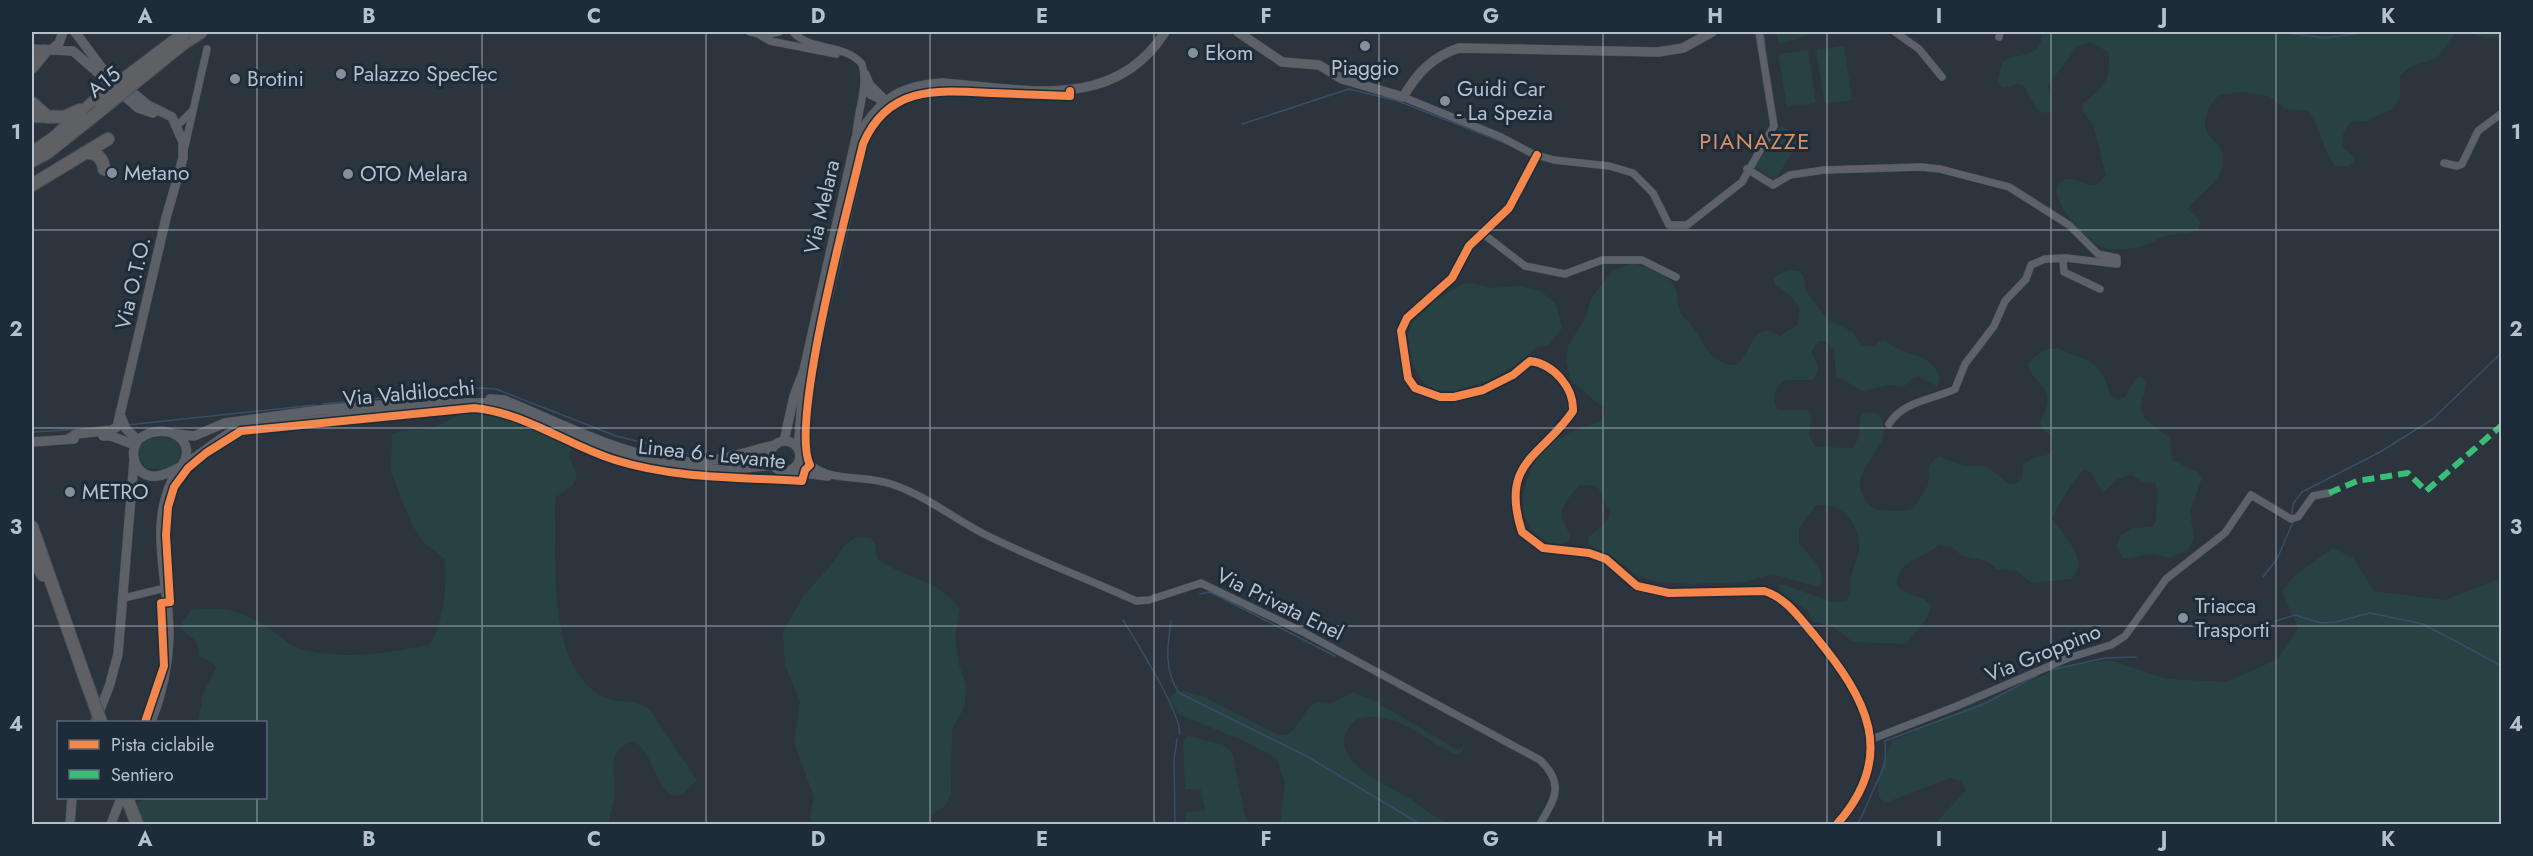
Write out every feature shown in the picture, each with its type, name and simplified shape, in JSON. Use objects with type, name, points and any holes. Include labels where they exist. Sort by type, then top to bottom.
[{"type":"highway","name":"A15","points":[[32,161],[68,138],[96,100],[186,32]]},
{"type":"highway","name":"A15","points":[[32,153],[201,32]]},
{"type":"highway","points":[[32,67],[49,50]]},
{"type":"highway","points":[[32,103],[49,118]]},
{"type":"highway","points":[[32,116],[49,118],[85,114]]},
{"type":"highway","points":[[32,169],[68,138]]},
{"type":"highway","points":[[32,185],[108,139]]},
{"type":"highway","points":[[84,153],[94,153],[99,156],[104,169]]},
{"type":"highway","points":[[32,527],[100,721]]},
{"type":"highway","points":[[32,556],[53,589]]},
{"type":"highway","points":[[127,799],[137,825]]},
{"type":"street","points":[[49,50],[59,43],[63,32]]},
{"type":"street","points":[[75,32],[102,68],[148,105],[172,117],[183,118]]},
{"type":"street","points":[[750,32],[770,41],[852,56]]},
{"type":"street","points":[[758,34],[779,32]]},
{"type":"street","points":[[793,32],[801,40],[852,56],[864,68],[870,84],[885,101]]},
{"type":"street","points":[[856,138],[872,114],[885,101],[910,88],[942,83],[1070,91],[1096,86],[1120,76],[1140,62],[1165,32]]},
{"type":"street","points":[[1238,32],[1282,62],[1319,65],[1342,79],[1403,97],[1537,155],[1608,166],[1633,173],[1653,193],[1669,225],[1687,225],[1742,182],[1747,169],[1775,123],[1759,32]]},
{"type":"street","points":[[1403,97],[1425,66],[1439,55],[1459,48],[1658,52],[1683,48],[1712,32]]},
{"type":"street","points":[[1895,32],[1919,49],[1942,77]]},
{"type":"street","points":[[32,49],[63,49],[80,55],[138,108],[182,128],[189,124]]},
{"type":"street","name":"Via O.T.O.","points":[[68,439],[76,434],[112,430],[117,427],[166,218],[183,158],[191,112],[207,49]]},
{"type":"street","name":"Via Melara","points":[[804,370],[856,138],[856,122],[864,68]]},
{"type":"street","points":[[864,78],[870,96],[885,101]]},
{"type":"street","points":[[177,126],[191,112]]},
{"type":"street","points":[[2444,163],[2462,164],[2478,131],[2502,113]]},
{"type":"street","name":"Via O.T.O.","points":[[172,117],[183,142],[183,158]]},
{"type":"street","points":[[1537,155],[1509,208],[1468,246],[1452,278],[1407,318],[1401,331],[1408,378],[1415,388],[1440,397],[1455,397],[1483,390],[1513,375],[1530,361],[1549,367],[1569,387],[1574,400],[1574,411],[1532,453],[1518,482],[1517,509],[1522,532],[1543,548],[1589,553],[1606,559],[1637,586],[1669,593],[1764,591],[1774,594],[1789,605],[1842,671],[1856,696],[1872,739],[1868,774],[1857,798],[1837,825]]},
{"type":"street","points":[[1747,169],[1773,185],[1790,175],[1824,170],[1921,167],[1940,169],[2009,187],[2069,225],[2098,254],[2119,261],[2113,264],[2066,258],[2045,259],[2031,265],[2026,279],[2005,301],[1994,326],[1965,364],[1955,389],[1906,406],[1889,424]]},
{"type":"street","points":[[1482,233],[1525,266],[1565,274],[1602,260],[1642,260],[1676,277]]},
{"type":"street","points":[[2066,258],[2063,261],[2064,272],[2100,289]]},
{"type":"street","points":[[804,370],[780,443],[770,455],[773,465],[787,471],[828,476]]},
{"type":"street","points":[[787,471],[797,465],[803,417],[804,370]]},
{"type":"street","name":"Via Valdilocchi","points":[[175,433],[194,436],[225,423],[291,413],[442,399],[504,400],[619,447],[651,456],[696,462],[780,443]]},
{"type":"street","name":"Via Valdilocchi","points":[[180,469],[237,429],[465,403],[505,407],[628,459],[726,470],[773,465]]},
{"type":"street","points":[[120,417],[137,442]]},
{"type":"street","points":[[32,442],[111,436],[137,442],[159,429],[175,433],[186,450],[180,469],[168,490],[161,516],[169,635],[168,666],[152,721]]},
{"type":"street","points":[[121,439],[142,471],[151,475],[165,475],[180,469]]},
{"type":"street","points":[[96,721],[115,668],[124,598],[137,442]]},
{"type":"street","points":[[780,443],[792,443],[799,451]]},
{"type":"street","name":"Via Privata Enel","points":[[799,451],[808,466],[828,476],[879,481],[913,492],[1016,550],[1136,601],[1149,600],[1202,583],[1293,626],[1540,760],[1555,780],[1556,791],[1540,825]]},
{"type":"street","name":"Via Groppino","points":[[1872,739],[1957,706],[2068,658],[2110,645],[2126,636],[2166,579],[2225,533],[2251,495],[2291,519],[2298,517],[2313,496],[2329,493]]},
{"type":"street","points":[[124,598],[165,588]]},
{"type":"street","points":[[70,825],[72,799]]},
{"type":"street","points":[[111,825],[121,799]]},
{"type":"green space","points":[[1776,32],[1819,32],[1780,44]]},
{"type":"green space","points":[[2042,32],[2456,32],[2437,58],[2410,67],[2400,76],[2400,96],[2394,108],[2366,121],[2351,122],[2342,140],[2343,147],[2352,155],[2354,161],[2349,166],[2335,166],[2316,124],[2307,111],[2285,109],[2269,96],[2241,92],[2220,95],[2210,106],[2205,127],[2222,152],[2221,170],[2213,183],[2187,210],[2198,218],[2200,224],[2198,230],[2164,237],[2137,247],[2109,249],[2091,240],[2071,220],[2058,197],[2057,188],[2066,179],[2097,185],[2106,175],[2094,127],[2082,110],[2083,103],[2101,87],[2108,76],[2108,52],[2090,42],[2077,47],[2048,85],[2052,110],[2046,113],[2038,111],[2024,86],[2017,84],[2003,88],[1997,82],[2002,62],[2034,51],[2041,41]]},
{"type":"green space","points":[[2466,32],[2502,32],[2499,38],[2485,38]]},
{"type":"green space","points":[[1844,46],[1852,100],[1825,104],[1816,50]]},
{"type":"green space","points":[[1808,50],[1816,103],[1787,107],[1778,54]]},
{"type":"green space","points":[[1781,126],[1801,138],[1775,180],[1755,167]]},
{"type":"green space","points":[[1633,263],[1658,272],[1671,281],[1675,287],[1681,314],[1693,327],[1710,353],[1721,362],[1737,365],[1742,361],[1753,340],[1762,332],[1768,330],[1780,336],[1797,325],[1799,313],[1795,301],[1775,286],[1774,279],[1783,272],[1792,270],[1799,271],[1804,277],[1806,291],[1827,319],[1853,332],[1861,345],[1874,347],[1878,342],[1885,340],[1900,350],[1925,359],[1937,370],[1940,379],[1937,386],[1919,377],[1913,378],[1903,387],[1889,385],[1863,391],[1836,376],[1834,351],[1825,341],[1818,341],[1811,352],[1818,366],[1817,373],[1812,380],[1786,380],[1776,390],[1774,402],[1778,410],[1807,410],[1812,415],[1809,435],[1815,447],[1853,448],[1859,437],[1860,417],[1865,412],[1879,414],[1883,437],[1865,468],[1860,484],[1866,501],[1879,510],[1898,511],[1914,508],[1928,485],[1929,466],[1938,456],[1964,466],[1986,466],[2009,484],[2017,483],[2022,478],[2023,465],[2034,457],[2048,455],[2053,449],[2051,436],[2042,428],[2040,421],[2046,409],[2046,392],[2030,371],[2028,363],[2043,350],[2058,348],[2089,361],[2104,377],[2110,393],[2119,400],[2125,397],[2135,379],[2141,377],[2146,381],[2141,405],[2144,417],[2170,439],[2172,460],[2198,472],[2202,478],[2190,512],[2194,540],[2187,551],[2169,558],[2151,554],[2124,559],[2117,548],[2120,536],[2132,528],[2153,527],[2156,521],[2158,497],[2155,483],[2143,482],[2131,475],[2118,479],[2103,493],[2090,472],[2084,469],[2066,493],[2052,519],[2077,556],[2078,564],[2071,579],[2032,583],[2017,571],[1997,569],[1987,561],[1962,556],[1952,547],[1939,545],[1906,565],[1898,577],[1897,585],[1901,589],[1924,599],[1932,606],[1927,618],[1906,644],[1853,642],[1832,626],[1814,622],[1807,611],[1780,591],[1778,585],[1785,585],[1832,602],[1846,601],[1850,596],[1850,582],[1859,550],[1859,541],[1857,532],[1847,516],[1833,507],[1815,506],[1799,529],[1799,542],[1821,572],[1821,584],[1815,586],[1772,574],[1745,582],[1692,584],[1658,582],[1638,576],[1612,556],[1589,545],[1588,538],[1609,519],[1610,512],[1599,489],[1593,485],[1580,485],[1563,507],[1562,517],[1569,534],[1569,541],[1554,544],[1547,541],[1533,531],[1523,509],[1531,469],[1539,455],[1550,444],[1564,435],[1602,420],[1605,414],[1605,407],[1570,380],[1566,359],[1568,346],[1586,317],[1591,298],[1613,271]]},
{"type":"green space","points":[[1471,283],[1492,288],[1518,286],[1539,290],[1556,304],[1562,328],[1549,345],[1536,348],[1516,365],[1490,380],[1454,391],[1437,390],[1425,385],[1410,360],[1408,337],[1411,324],[1436,300],[1463,284]]},
{"type":"green space","points":[[476,408],[508,414],[566,440],[572,447],[569,456],[577,476],[573,485],[556,497],[555,507],[558,608],[562,634],[570,657],[581,678],[598,694],[644,706],[650,710],[697,780],[683,794],[673,796],[661,784],[646,753],[634,741],[618,750],[615,757],[614,801],[609,824],[141,824],[136,812],[139,802],[144,799],[267,799],[267,721],[198,721],[203,694],[216,668],[212,662],[199,656],[197,642],[181,629],[182,622],[191,610],[217,609],[237,612],[256,621],[295,647],[316,652],[366,654],[399,651],[430,644],[439,625],[444,603],[445,559],[424,543],[411,523],[391,472],[392,434],[431,428]]},
{"type":"green space","points":[[164,437],[174,440],[180,447],[179,462],[167,470],[146,468],[138,456],[141,446],[150,439]]},
{"type":"green space","points":[[856,537],[870,538],[875,544],[877,558],[882,562],[943,592],[960,609],[955,636],[959,665],[966,685],[965,706],[952,729],[951,794],[945,806],[933,814],[928,824],[814,824],[810,817],[814,797],[794,743],[800,702],[785,665],[783,632],[803,596],[829,568],[844,546]]},
{"type":"green space","points":[[2333,548],[2353,558],[2374,591],[2445,600],[2501,578],[2501,824],[1935,824],[1966,790],[1961,781],[1950,778],[1885,803],[1879,797],[1878,782],[1881,768],[1893,741],[2066,665],[2110,660],[2167,679],[2227,682],[2278,659],[2298,628],[2282,591],[2295,575]]},
{"type":"green space","points":[[1185,691],[1205,697],[1276,734],[1287,735],[1310,706],[1318,702],[1332,703],[1353,692],[1373,700],[1456,749],[1461,748],[1467,740],[1461,754],[1457,755],[1406,726],[1374,717],[1355,720],[1345,736],[1345,748],[1350,758],[1360,768],[1449,824],[1280,824],[1285,783],[1276,758],[1244,741],[1180,715],[1169,700],[1175,692]]},
{"type":"green space","points":[[1188,736],[1224,745],[1232,752],[1245,817],[1250,824],[1186,824],[1186,812],[1205,811],[1201,790],[1185,789],[1183,741]]},
{"type":"waterway","points":[[727,32],[737,33]]},
{"type":"waterway","points":[[1763,32],[1765,44]]},
{"type":"waterway","points":[[2281,32],[2325,38],[2368,32]]},
{"type":"waterway","points":[[1242,124],[1349,89],[1398,101],[1507,144]]},
{"type":"waterway","points":[[812,384],[865,156]]},
{"type":"waterway","points":[[2292,513],[2293,504],[2302,492],[2380,452],[2433,419],[2502,352]]},
{"type":"waterway","points":[[323,404],[480,388],[496,389],[616,436],[694,455]]},
{"type":"waterway","points":[[127,425],[315,405]]},
{"type":"waterway","points":[[32,432],[84,429]]},
{"type":"waterway","points":[[2263,577],[2277,559],[2293,522]]},
{"type":"waterway","points":[[1200,594],[1209,592],[1216,595],[1335,656]]},
{"type":"waterway","points":[[2276,621],[2295,615],[2321,623],[2336,622],[2370,613],[2423,624],[2502,666]]},
{"type":"waterway","points":[[1123,620],[1166,695],[1174,712],[1179,734]]},
{"type":"waterway","points":[[1171,621],[1169,667],[1179,693],[1308,757],[1420,824]]},
{"type":"waterway","points":[[2046,671],[2105,658],[2136,657]]},
{"type":"waterway","points":[[1857,824],[1883,770],[1885,741],[1984,704],[2036,676]]},
{"type":"waterway","points":[[1175,824],[1174,760],[1177,739]]},
{"type":"marked path","points":[[2329,493],[2357,481],[2408,473],[2426,491],[2502,425]]},
{"type":"cycle path","name":"Linea 6 - Levante","points":[[145,721],[164,666],[161,603],[170,602],[166,535],[168,507],[174,487],[188,468],[206,453],[241,431],[474,408],[511,416],[597,454],[638,466],[684,474],[802,481],[805,470],[810,465],[806,441],[808,405],[824,310],[863,144],[874,125],[886,111],[901,101],[934,92],[1070,96],[1070,91]]},
{"type":"cycle path","points":[[1537,155],[1509,208],[1469,246],[1452,278],[1407,318],[1401,331],[1408,378],[1415,388],[1440,397],[1454,397],[1483,390],[1513,375],[1530,361],[1547,367],[1561,378],[1566,386],[1573,411],[1527,462],[1520,475],[1516,490],[1516,508],[1522,532],[1543,548],[1589,553],[1606,559],[1637,586],[1669,593],[1764,591],[1780,599],[1792,610],[1815,636],[1849,682],[1861,705],[1868,728],[1871,751],[1867,774],[1856,799],[1837,824]]},
{"type":"place","name":"Piaggio","points":[[1365,46]]},
{"type":"place","name":"Ekom","points":[[1193,53]]},
{"type":"place","name":"Palazzo SpecTec","points":[[341,74]]},
{"type":"place","name":"Brotini","points":[[235,79]]},
{"type":"place","name":"Guidi Car - La Spezia","points":[[1445,101]]},
{"type":"place","name":"Metano","points":[[112,173]]},
{"type":"place","name":"OTO Melara","points":[[348,174]]},
{"type":"place","name":"METRO","points":[[70,492]]},
{"type":"place","name":"Triacca Trasporti","points":[[2183,618]]},
{"type":"district","name":"PIANAZZE","points":[[1755,141]]}]
